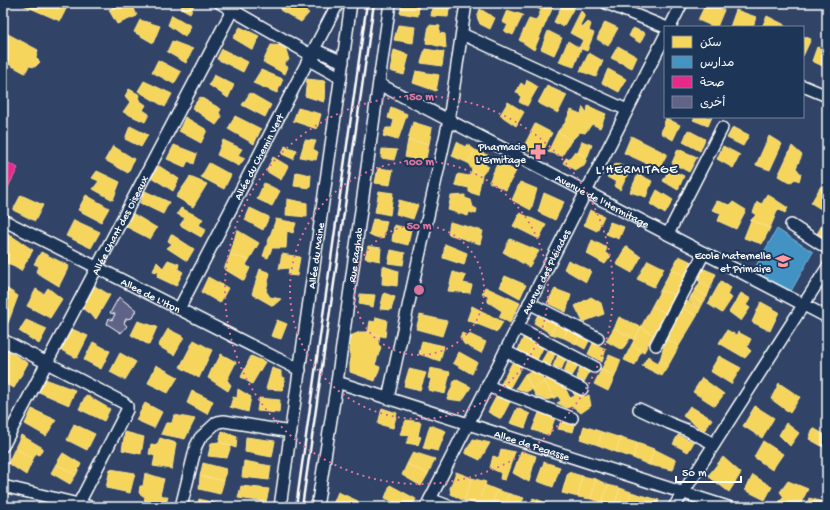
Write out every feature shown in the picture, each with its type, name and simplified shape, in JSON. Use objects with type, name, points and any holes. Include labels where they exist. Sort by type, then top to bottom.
[{"type":"street","points":[[220,3],[234,6],[311,55],[316,64],[341,78]]},
{"type":"street","name":"Allée du Chemin Vert","points":[[179,309],[338,3]]},
{"type":"street","name":"Allée du Maine","points":[[280,507],[351,3]]},
{"type":"street","name":"Rue Raghab","points":[[317,507],[337,382],[390,3]]},
{"type":"street","points":[[388,398],[449,120],[466,3]]},
{"type":"street","points":[[606,3],[664,27]]},
{"type":"street","points":[[670,26],[682,3]]},
{"type":"street","name":"Allée Chant des Oiseaux","points":[[3,446],[234,6]]},
{"type":"street","points":[[462,34],[627,110]]},
{"type":"street","name":"Avenue des Pléiades","points":[[428,503],[664,38]]},
{"type":"street","points":[[311,55],[320,52],[343,62]]},
{"type":"street","name":"Avenue de l'Hermitage","points":[[379,84],[827,317]]},
{"type":"street","points":[[804,86],[827,96]]},
{"type":"street","points":[[668,234],[722,128]]},
{"type":"street","name":"Allee de L'Iton","points":[[3,220],[300,370]]},
{"type":"street","points":[[791,225],[827,248]]},
{"type":"street","points":[[656,345],[704,253]]},
{"type":"street","points":[[674,507],[827,268]]},
{"type":"street","points":[[529,303],[598,338]]},
{"type":"street","points":[[517,327],[594,367]]},
{"type":"street","points":[[3,340],[124,403],[127,408],[78,506]]},
{"type":"street","points":[[505,351],[582,389]]},
{"type":"street","name":"Allee de Pegasse","points":[[337,382],[728,507]]},
{"type":"street","points":[[487,386],[572,418]]},
{"type":"street","points":[[639,409],[689,431],[714,444]]},
{"type":"street","points":[[181,507],[196,446],[200,438],[218,422],[224,421],[291,432]]},
{"type":"street","points":[[3,486],[78,506],[91,507]]},
{"type":"street","points":[[428,503],[451,507]]},
{"type":"building: سكن","points":[[69,3],[60,21],[21,4]]},
{"type":"building: سكن","points":[[114,3],[132,3],[137,16],[117,24],[109,10],[115,6]]},
{"type":"building: سكن","points":[[183,3],[195,3],[190,13],[181,8]]},
{"type":"building: سكن","points":[[284,3],[304,3],[303,9],[309,13],[301,22],[280,10]]},
{"type":"building: سكن","points":[[402,3],[419,5],[418,16],[400,13]]},
{"type":"building: سكن","points":[[433,3],[450,3],[448,17],[431,16]]},
{"type":"building: سكن","points":[[537,3],[555,3],[546,22],[538,17],[541,10],[535,7]]},
{"type":"building: سكن","points":[[563,3],[576,4],[563,27],[554,22]]},
{"type":"building: سكن","points":[[706,3],[724,10],[717,26],[712,26],[698,20]]},
{"type":"building: سكن","points":[[480,9],[495,18],[490,29],[480,24],[477,17]]},
{"type":"building: سكن","points":[[507,10],[523,15],[513,35],[504,31],[508,25],[502,22]]},
{"type":"building: سكن","points":[[736,10],[756,17],[753,26],[730,26]]},
{"type":"building: سكن","points":[[581,11],[585,15],[580,25],[583,27],[588,22],[591,24],[589,31],[594,33],[587,51],[579,48],[583,40],[570,33]]},
{"type":"building: سكن","points":[[172,15],[191,26],[185,37],[168,25]]},
{"type":"building: سكن","points":[[767,16],[785,25],[784,26],[762,26]]},
{"type":"building: سكن","points":[[538,17],[546,22],[534,50],[519,40],[529,19],[536,21]]},
{"type":"building: سكن","points":[[140,20],[160,26],[153,43],[134,32]]},
{"type":"building: سكن","points":[[605,22],[618,28],[608,46],[597,39]]},
{"type":"building: سكن","points":[[398,25],[415,27],[413,43],[394,40]]},
{"type":"building: سكن","points":[[429,25],[440,26],[439,33],[445,34],[446,48],[426,43]]},
{"type":"building: سكن","points":[[240,27],[259,36],[253,50],[233,38]]},
{"type":"building: سكن","points":[[633,28],[645,33],[640,43],[629,36]]},
{"type":"building: سكن","points":[[548,31],[562,38],[554,55],[541,49]]},
{"type":"building: سكن","points":[[8,34],[38,50],[36,58],[40,62],[35,67],[29,66],[25,73],[3,61],[3,46]]},
{"type":"building: سكن","points":[[804,36],[811,39],[804,54]]},
{"type":"building: سكن","points":[[172,41],[193,49],[186,63],[167,52]]},
{"type":"building: سكن","points":[[568,41],[581,49],[574,67],[559,62]]},
{"type":"building: سكن","points":[[271,45],[285,46],[289,60],[283,64],[288,67],[285,74],[263,62]]},
{"type":"building: سكن","points":[[618,46],[637,57],[632,68],[611,58]]},
{"type":"building: سكن","points":[[817,47],[827,51],[827,68],[812,61]]},
{"type":"building: سكن","points":[[222,49],[248,62],[243,72],[217,59]]},
{"type":"building: سكن","points":[[425,49],[444,52],[442,66],[421,63]]},
{"type":"building: سكن","points":[[394,50],[409,55],[404,75],[390,71]]},
{"type":"building: سكن","points":[[589,53],[603,61],[596,77],[580,71]]},
{"type":"building: سكن","points":[[158,60],[181,72],[174,84],[152,72]]},
{"type":"building: سكن","points":[[608,69],[626,79],[619,92],[602,83]]},
{"type":"building: سكن","points":[[261,70],[283,79],[277,93],[253,83]]},
{"type":"building: سكن","points":[[416,71],[439,75],[436,91],[413,83]]},
{"type":"building: سكن","points":[[214,75],[234,85],[228,98],[209,85]]},
{"type":"building: سكن","points":[[307,79],[325,81],[324,102],[305,96]]},
{"type":"building: سكن","points":[[527,80],[538,87],[527,106],[519,102],[521,96],[516,92],[521,83],[525,86]]},
{"type":"building: سكن","points":[[144,81],[172,94],[165,107],[138,91]]},
{"type":"building: سكن","points":[[547,86],[567,95],[558,113],[538,103]]},
{"type":"building: سكن","points":[[129,89],[140,95],[139,100],[146,105],[143,110],[149,114],[145,122],[123,112],[130,102],[125,96]]},
{"type":"building: سكن","points":[[250,93],[271,105],[265,117],[242,105]]},
{"type":"building: سكن","points":[[200,97],[221,109],[219,113],[222,117],[216,125],[192,108]]},
{"type":"building: سكن","points":[[508,102],[524,112],[516,126],[500,115]]},
{"type":"building: سكن","points":[[588,106],[606,114],[600,128],[592,124],[585,133],[580,132],[571,141],[558,131],[565,123],[571,110],[581,114],[583,107],[587,113]]},
{"type":"building: سكن","points":[[391,107],[407,114],[398,140],[383,136],[386,128],[392,128],[394,120],[388,118]]},
{"type":"building: سكن","points":[[298,108],[321,114],[317,129],[293,121]]},
{"type":"building: سكن","points":[[235,116],[261,129],[254,144],[228,129]]},
{"type":"building: سكن","points":[[185,117],[207,130],[201,143],[179,131]]},
{"type":"building: سكن","points":[[666,118],[680,125],[673,140],[661,133]]},
{"type":"building: سكن","points":[[694,118],[712,118],[708,126],[693,120]]},
{"type":"building: سكن","points":[[413,122],[432,128],[429,144],[408,140]]},
{"type":"building: سكن","points":[[535,124],[552,133],[540,157],[523,148]]},
{"type":"building: سكن","points":[[130,126],[148,135],[141,147],[125,139]]},
{"type":"building: سكن","points":[[733,127],[749,135],[743,146],[727,138]]},
{"type":"building: سكن","points":[[688,130],[705,139],[700,151],[683,142]]},
{"type":"building: سكن","points":[[558,131],[571,141],[562,156],[548,152]]},
{"type":"building: سكن","points":[[631,136],[667,154],[659,169],[624,153]]},
{"type":"building: سكن","points":[[769,136],[782,144],[770,170],[756,165]]},
{"type":"building: سكن","points":[[223,140],[242,149],[238,155],[245,158],[239,166],[217,155]]},
{"type":"building: سكن","points":[[305,140],[316,141],[313,149],[318,152],[316,160],[300,157]]},
{"type":"building: سكن","points":[[408,140],[429,144],[425,163],[405,157]]},
{"type":"building: سكن","points":[[582,141],[592,145],[587,158],[578,153]]},
{"type":"building: سكن","points":[[457,142],[465,147],[467,144],[475,150],[468,163],[452,156]]},
{"type":"building: سكن","points":[[174,145],[197,154],[194,164],[188,161],[185,167],[167,159]]},
{"type":"building: سكن","points":[[113,146],[134,159],[128,173],[105,160]]},
{"type":"building: سكن","points":[[285,146],[297,150],[293,159],[282,154]]},
{"type":"building: سكن","points":[[723,146],[740,155],[733,168],[717,159]]},
{"type":"building: سكن","points":[[792,146],[802,155],[796,168],[801,174],[799,181],[795,179],[790,183],[778,176]]},
{"type":"building: سكن","points":[[382,149],[397,150],[394,160],[381,158]]},
{"type":"building: سكن","points":[[678,149],[697,157],[689,172],[672,163]]},
{"type":"building: سكن","points":[[475,150],[490,156],[485,165],[489,167],[482,175],[472,170],[468,163]]},
{"type":"building: سكن","points":[[575,151],[587,158],[584,166],[576,170],[563,163],[566,158],[569,159]]},
{"type":"building: سكن","points":[[273,157],[288,166],[281,180],[266,171]]},
{"type":"building: سكن","points":[[498,162],[516,171],[506,190],[489,182]]},
{"type":"building: سكن","points":[[209,163],[231,175],[224,189],[201,177]]},
{"type":"building: سكن","points":[[616,163],[630,170],[620,190],[615,187],[616,182],[607,177]]},
{"type":"building: سكن","points":[[159,166],[179,179],[173,191],[151,177]]},
{"type":"building: سكن","points":[[378,168],[393,170],[390,185],[375,183]]},
{"type":"building: سكن","points":[[669,169],[684,176],[678,190],[663,181]]},
{"type":"building: سكن","points":[[472,170],[482,175],[478,195],[469,192],[469,188],[455,185],[458,174],[469,176]]},
{"type":"building: سكن","points":[[97,171],[120,182],[113,200],[93,189],[99,181],[92,178]]},
{"type":"building: سكن","points":[[296,172],[311,175],[310,188],[294,186]]},
{"type":"building: سكن","points":[[638,174],[652,181],[646,197],[630,192]]},
{"type":"building: سكن","points":[[190,177],[207,184],[193,207],[176,197]]},
{"type":"building: سكن","points":[[520,182],[537,189],[531,210],[512,200]]},
{"type":"building: سكن","points":[[264,183],[280,191],[272,206],[257,199]]},
{"type":"building: سكن","points":[[821,186],[827,191],[826,212],[811,203]]},
{"type":"building: سكن","points":[[657,190],[673,200],[665,214],[650,204]]},
{"type":"building: سكن","points":[[145,191],[169,202],[163,214],[140,203]]},
{"type":"building: سكن","points":[[379,191],[393,193],[390,215],[375,212]]},
{"type":"building: سكن","points":[[544,193],[564,202],[555,220],[538,212]]},
{"type":"building: سكن","points":[[767,194],[788,208],[785,213],[778,209],[770,228],[751,220],[756,215],[753,213],[757,202],[762,204]]},
{"type":"building: سكن","points":[[21,195],[43,205],[35,221],[13,210]]},
{"type":"building: سكن","points":[[86,195],[109,208],[101,222],[78,210]]},
{"type":"building: سكن","points":[[465,195],[465,198],[471,200],[473,207],[477,209],[476,214],[469,212],[468,216],[448,210],[451,196]]},
{"type":"building: سكن","points":[[287,199],[307,203],[307,217],[286,215]]},
{"type":"building: سكن","points":[[399,200],[418,205],[413,219],[396,214]]},
{"type":"building: سكن","points":[[717,201],[730,205],[733,202],[746,210],[736,229],[718,221],[721,213],[712,210]]},
{"type":"building: سكن","points":[[181,208],[203,219],[199,225],[206,229],[201,237],[180,225],[185,218],[177,214]]},
{"type":"building: سكن","points":[[250,208],[269,217],[263,230],[245,220]]},
{"type":"building: سكن","points":[[590,210],[604,216],[597,231],[584,225]]},
{"type":"building: سكن","points":[[132,213],[157,228],[150,239],[125,226]]},
{"type":"building: سكن","points":[[520,213],[546,225],[539,239],[513,226]]},
{"type":"building: سكن","points":[[826,218],[827,219],[827,241],[817,234]]},
{"type":"building: سكن","points":[[276,219],[296,223],[293,233],[287,231],[286,248],[272,248],[268,258],[263,256]]},
{"type":"building: سكن","points":[[373,219],[387,221],[383,239],[369,235]]},
{"type":"building: سكن","points":[[74,220],[100,232],[91,248],[66,236]]},
{"type":"building: سكن","points":[[751,220],[770,228],[762,244],[744,238]]},
{"type":"building: سكن","points":[[450,222],[483,231],[480,244],[448,234]]},
{"type":"building: سكن","points":[[610,222],[624,227],[619,239],[606,234]]},
{"type":"building: سكن","points":[[394,225],[411,229],[408,245],[392,241]]},
{"type":"building: سكن","points":[[237,230],[259,243],[249,260],[230,255]]},
{"type":"building: سكن","points":[[4,231],[33,250],[21,271],[8,263],[5,267],[3,265]]},
{"type":"building: سكن","points":[[171,234],[194,249],[187,261],[167,248],[172,244],[168,241]]},
{"type":"building: سكن","points":[[510,239],[539,251],[529,267],[503,252]]},
{"type":"building: سكن","points":[[592,240],[607,248],[605,253],[611,256],[605,264],[587,254]]},
{"type":"building: سكن","points":[[445,244],[467,253],[464,265],[443,258]]},
{"type":"building: سكن","points":[[368,246],[381,248],[380,261],[365,258]]},
{"type":"building: سكن","points":[[626,246],[641,257],[632,273],[616,264]]},
{"type":"building: سكن","points":[[391,250],[405,253],[403,265],[388,263]]},
{"type":"building: سكن","points":[[41,252],[69,266],[59,286],[36,272],[39,266],[34,264]]},
{"type":"building: سكن","points":[[282,254],[300,257],[297,276],[288,275],[289,268],[279,269]]},
{"type":"building: سكن","points":[[230,255],[249,260],[246,265],[250,268],[244,281],[224,269]]},
{"type":"building: سكن","points":[[679,256],[694,263],[688,277],[671,270]]},
{"type":"building: سكن","points":[[168,260],[179,264],[178,269],[183,272],[176,286],[157,277],[159,272],[153,271],[157,262],[163,268]]},
{"type":"building: سكن","points":[[568,260],[591,271],[586,282],[564,269]]},
{"type":"building: سكن","points":[[648,260],[664,268],[654,287],[637,279]]},
{"type":"building: سكن","points":[[383,266],[398,271],[397,286],[382,284]]},
{"type":"building: سكن","points":[[702,268],[716,274],[710,289],[695,278]]},
{"type":"building: سكن","points":[[260,269],[270,273],[266,291],[270,297],[281,299],[273,306],[252,294]]},
{"type":"building: سكن","points":[[671,270],[688,277],[682,282],[676,295],[660,291]]},
{"type":"building: سكن","points":[[453,272],[466,276],[463,283],[472,285],[470,293],[448,291]]},
{"type":"building: سكن","points":[[505,276],[526,285],[520,298],[500,287]]},
{"type":"building: سكن","points":[[208,277],[228,288],[220,303],[201,292]]},
{"type":"building: سكن","points":[[721,281],[731,288],[727,295],[732,298],[722,313],[708,304]]},
{"type":"building: سكن","points":[[700,282],[710,289],[707,297],[696,289]]},
{"type":"building: سكن","points":[[93,285],[110,295],[96,319],[82,308]]},
{"type":"building: سكن","points":[[3,286],[18,296],[8,323],[3,320]]},
{"type":"building: سكن","points":[[485,287],[520,303],[510,323],[499,317],[502,311],[488,302],[488,296],[482,294]]},
{"type":"building: سكن","points":[[48,288],[62,299],[50,318],[27,306],[36,289],[44,294]]},
{"type":"building: سكن","points":[[555,289],[571,295],[566,312],[547,303]]},
{"type":"building: سكن","points":[[696,289],[707,297],[703,303],[691,296]]},
{"type":"building: سكن","points":[[660,291],[676,295],[665,313],[652,306]]},
{"type":"building: سكن","points":[[384,293],[395,297],[391,310],[380,309]]},
{"type":"building: سكن","points":[[741,293],[751,299],[746,305],[750,308],[741,321],[729,312]]},
{"type":"building: سكن","points":[[360,294],[375,295],[373,307],[359,304]]},
{"type":"building: سكن","points":[[691,296],[703,303],[700,309],[689,301]]},
{"type":"building: سكن","points":[[591,297],[601,303],[604,314],[583,322],[575,306]]},
{"type":"building: سكن","points":[[685,300],[700,309],[697,316],[680,307]]},
{"type":"building: سكن","points":[[761,302],[779,312],[770,331],[752,322]]},
{"type":"building: سكن","points":[[472,306],[503,322],[497,332],[467,320]]},
{"type":"building: سكن","points":[[652,306],[665,313],[653,335],[641,327]]},
{"type":"building: سكن","points":[[680,307],[697,316],[679,346],[666,339],[663,334]]},
{"type":"building: سكن","points":[[539,312],[548,316],[542,328],[534,323]]},
{"type":"building: سكن","points":[[420,315],[447,321],[442,336],[416,329]]},
{"type":"building: سكن","points":[[548,316],[556,322],[551,334],[542,328]]},
{"type":"building: سكن","points":[[376,317],[387,320],[385,337],[368,332],[370,321],[375,322]]},
{"type":"building: سكن","points":[[619,317],[641,327],[634,340],[614,328]]},
{"type":"building: سكن","points":[[26,320],[47,329],[39,344],[19,331]]},
{"type":"building: سكن","points":[[277,320],[287,324],[281,339],[271,336]]},
{"type":"building: سكن","points":[[138,321],[157,327],[149,345],[131,335]]},
{"type":"building: سكن","points":[[556,322],[569,327],[564,338],[551,334]]},
{"type":"building: سكن","points":[[569,327],[580,334],[576,344],[564,338]]},
{"type":"building: سكن","points":[[641,327],[653,335],[644,352],[632,344]]},
{"type":"building: سكن","points":[[614,328],[631,337],[622,350],[606,341]]},
{"type":"building: سكن","points":[[72,329],[88,336],[77,358],[61,350]]},
{"type":"building: سكن","points":[[168,329],[184,337],[174,355],[158,346]]},
{"type":"building: سكن","points":[[727,330],[736,335],[738,332],[751,339],[747,347],[751,351],[745,358],[719,343]]},
{"type":"building: سكن","points":[[360,332],[368,332],[380,336],[378,344],[381,347],[375,365],[380,367],[375,381],[350,372],[350,336]]},
{"type":"building: سكن","points":[[462,333],[468,336],[469,334],[486,342],[481,353],[464,344],[460,337]]},
{"type":"building: سكن","points":[[580,334],[590,339],[585,349],[576,344]]},
{"type":"building: سكن","points":[[524,336],[535,342],[528,356],[518,350]]},
{"type":"building: سكن","points":[[666,339],[679,346],[668,366],[660,360]]},
{"type":"building: سكن","points":[[194,340],[212,350],[199,378],[180,367]]},
{"type":"building: سكن","points":[[422,341],[444,346],[440,361],[419,354]]},
{"type":"building: سكن","points":[[93,342],[110,351],[101,369],[84,360]]},
{"type":"building: سكن","points":[[535,342],[543,348],[537,360],[528,356]]},
{"type":"building: سكن","points":[[593,343],[606,349],[602,362],[588,354]]},
{"type":"building: سكن","points":[[632,344],[641,351],[635,365],[624,360]]},
{"type":"building: سكن","points":[[7,350],[28,363],[14,388],[3,383],[3,357]]},
{"type":"building: سكن","points":[[548,350],[555,354],[550,366],[541,362]]},
{"type":"building: سكن","points":[[459,352],[477,362],[472,374],[453,363]]},
{"type":"building: سكن","points":[[120,353],[136,362],[125,380],[110,372]]},
{"type":"building: سكن","points":[[221,354],[236,362],[227,380],[231,385],[228,391],[208,378],[214,364],[216,364]]},
{"type":"building: سكن","points":[[558,355],[566,359],[561,370],[553,366]]},
{"type":"building: سكن","points":[[609,355],[621,360],[615,376],[601,370]]},
{"type":"building: سكن","points":[[251,356],[265,362],[252,384],[241,377]]},
{"type":"building: سكن","points":[[648,356],[658,364],[660,360],[668,366],[662,376],[642,366]]},
{"type":"building: سكن","points":[[719,356],[741,368],[731,384],[710,371]]},
{"type":"building: سكن","points":[[513,361],[522,366],[508,391],[500,386]]},
{"type":"building: سكن","points":[[568,361],[579,365],[572,376],[564,372]]},
{"type":"building: سكن","points":[[156,365],[178,377],[168,393],[148,383]]},
{"type":"building: سكن","points":[[580,367],[590,371],[584,382],[577,378]]},
{"type":"building: سكن","points":[[272,368],[281,371],[281,376],[285,378],[283,390],[266,389]]},
{"type":"building: سكن","points":[[430,368],[450,372],[445,394],[428,390],[431,379],[428,378]]},
{"type":"building: سكن","points":[[409,369],[426,373],[420,390],[404,386]]},
{"type":"building: سكن","points":[[535,369],[545,382],[532,389],[525,374]]},
{"type":"building: سكن","points":[[601,370],[615,376],[608,391],[594,384]]},
{"type":"building: سكن","points":[[525,374],[532,389],[526,392],[516,388]]},
{"type":"building: سكن","points":[[551,376],[556,384],[562,381],[570,398],[575,396],[571,389],[575,386],[584,397],[589,395],[591,406],[581,413],[572,406],[567,408],[557,403],[561,401],[558,396],[554,398],[543,380]]},
{"type":"building: سكن","points":[[702,378],[724,394],[715,406],[693,392]]},
{"type":"building: سكن","points":[[45,379],[75,390],[69,405],[39,392]]},
{"type":"building: سكن","points":[[455,379],[471,387],[462,401],[447,399]]},
{"type":"building: سكن","points":[[545,382],[554,398],[546,400],[536,396],[532,389]]},
{"type":"building: سكن","points":[[779,383],[800,397],[790,413],[771,399]]},
{"type":"building: سكن","points":[[238,389],[251,397],[248,412],[230,407],[233,397],[237,398]]},
{"type":"building: سكن","points":[[192,391],[213,401],[207,414],[187,403]]},
{"type":"building: سكن","points":[[86,395],[110,409],[104,421],[79,409]]},
{"type":"building: سكن","points":[[496,397],[510,402],[501,419],[488,412]]},
{"type":"building: سكن","points":[[259,398],[280,400],[279,413],[257,411]]},
{"type":"building: سكن","points":[[145,403],[162,412],[154,428],[136,420]]},
{"type":"building: سكن","points":[[690,406],[712,419],[704,431],[683,416]]},
{"type":"building: سكن","points":[[755,406],[774,418],[762,438],[743,426]]},
{"type":"building: سكن","points":[[382,408],[397,413],[393,428],[378,424]]},
{"type":"building: سكن","points":[[517,408],[530,414],[525,428],[510,423]]},
{"type":"building: سكن","points":[[32,409],[56,420],[46,436],[25,424]]},
{"type":"building: سكن","points":[[539,413],[555,418],[549,435],[532,430]]},
{"type":"building: سكن","points":[[174,415],[195,419],[185,439],[161,434],[166,423],[172,423]]},
{"type":"building: سكن","points":[[562,418],[576,421],[573,432],[558,429]]},
{"type":"building: سكن","points":[[406,420],[421,422],[418,436],[421,437],[418,445],[406,443],[410,436],[400,434]]},
{"type":"building: سكن","points":[[786,423],[799,433],[790,446],[779,435]]},
{"type":"building: سكن","points":[[74,424],[95,434],[87,450],[67,440]]},
{"type":"building: سكن","points":[[430,425],[446,431],[438,451],[423,448]]},
{"type":"building: سكن","points":[[584,426],[602,432],[598,445],[580,439]]},
{"type":"building: سكن","points":[[813,428],[827,436],[827,449],[809,439]]},
{"type":"building: سكن","points":[[222,431],[237,436],[236,448],[219,442]]},
{"type":"building: سكن","points":[[125,432],[144,437],[141,454],[122,450]]},
{"type":"building: سكن","points":[[602,432],[621,438],[616,452],[598,445]]},
{"type":"building: سكن","points":[[21,435],[43,448],[39,455],[36,453],[33,459],[15,448]]},
{"type":"building: سكن","points":[[678,435],[694,442],[688,452],[673,444]]},
{"type":"building: سكن","points":[[246,437],[275,441],[272,457],[245,452]]},
{"type":"building: سكن","points":[[160,438],[176,443],[172,469],[153,466],[155,456],[149,454],[151,444],[157,445]]},
{"type":"building: سكن","points":[[621,438],[637,443],[633,458],[616,452]]},
{"type":"building: سكن","points":[[473,439],[490,443],[480,460],[465,453]]},
{"type":"building: سكن","points":[[763,441],[783,454],[772,470],[754,457]]},
{"type":"building: سكن","points":[[219,442],[231,446],[227,458],[208,456],[211,443]]},
{"type":"building: سكن","points":[[637,443],[654,449],[649,465],[633,458]]},
{"type":"building: سكن","points":[[15,448],[33,459],[26,475],[8,463]]},
{"type":"building: سكن","points":[[501,449],[515,452],[505,480],[500,479],[501,473],[490,468],[493,456],[499,458]]},
{"type":"building: سكن","points":[[654,449],[676,460],[673,470],[649,465]]},
{"type":"building: سكن","points":[[521,451],[536,456],[529,482],[513,473]]},
{"type":"building: سكن","points":[[413,452],[435,459],[428,474],[407,464]]},
{"type":"building: سكن","points":[[63,453],[81,464],[76,475],[56,464]]},
{"type":"building: سكن","points":[[723,457],[741,473],[729,492],[708,476]]},
{"type":"building: سكن","points":[[244,461],[271,466],[269,480],[242,477]]},
{"type":"building: سكن","points":[[544,462],[560,467],[553,487],[537,481]]},
{"type":"building: سكن","points":[[203,463],[226,469],[224,481],[200,476]]},
{"type":"building: سكن","points":[[56,464],[76,475],[70,484],[51,473]]},
{"type":"building: سكن","points":[[407,464],[428,474],[421,486],[402,475]]},
{"type":"building: سكن","points":[[110,469],[135,473],[130,493],[106,488]]},
{"type":"building: سكن","points":[[456,472],[472,478],[464,501],[451,494],[450,488]]},
{"type":"building: سكن","points":[[568,472],[582,476],[578,497],[562,493]]},
{"type":"building: سكن","points":[[145,473],[164,479],[160,495],[168,497],[165,507],[159,507],[144,501],[145,497],[139,493],[140,486],[143,486]]},
{"type":"building: سكن","points":[[753,475],[772,487],[765,500],[745,490]]},
{"type":"building: سكن","points":[[200,476],[224,481],[220,494],[199,489]]},
{"type":"building: سكن","points":[[582,476],[596,479],[591,499],[578,497]]},
{"type":"building: سكن","points":[[472,478],[486,482],[478,504],[464,501]]},
{"type":"building: سكن","points":[[596,479],[608,485],[602,502],[591,499]]},
{"type":"building: سكن","points":[[788,481],[808,489],[799,507],[790,507],[779,502],[784,497],[780,492]]},
{"type":"building: سكن","points":[[390,485],[416,499],[412,507],[403,507],[385,498]]},
{"type":"building: سكن","points":[[485,485],[497,490],[491,507],[478,504]]},
{"type":"building: سكن","points":[[608,485],[620,488],[614,507],[602,502]]},
{"type":"building: سكن","points":[[241,486],[269,489],[266,502],[238,498]]},
{"type":"building: سكن","points":[[620,488],[631,492],[628,507],[614,507]]},
{"type":"building: سكن","points":[[497,490],[510,494],[504,507],[491,507]]},
{"type":"building: سكن","points":[[338,492],[358,501],[355,507],[340,507],[333,504]]},
{"type":"building: سكن","points":[[631,492],[648,497],[643,507],[628,507]]},
{"type":"building: سكن","points":[[510,494],[524,498],[519,507],[504,507]]},
{"type":"building: سكن","points":[[648,497],[659,500],[656,507],[643,507]]},
{"type":"building: سكن","points":[[533,498],[549,504],[548,507],[529,507]]},
{"type":"building: سكن","points":[[809,498],[827,503],[827,507],[806,507]]},
{"type":"building: سكن","points":[[199,499],[226,506],[226,507],[197,507]]},
{"type":"building: مدارس","name":"Ecole Maternelle et Primaire","points":[[777,229],[813,252],[790,293],[753,271]]},
{"type":"building: صحة","points":[[3,160],[18,168],[3,197]]},
{"type":"building: أخرى","points":[[119,297],[136,310],[132,318],[126,319],[124,323],[127,326],[121,333],[107,324],[109,318],[112,320],[115,314],[110,313]]},
{"type":"railway","points":[[296,507],[367,3]]},
{"type":"railway","points":[[302,507],[374,3]]},
{"type":"place","name":"Pharmacie L'Ermitage","points":[[538,152]]},
{"type":"place","name":"Ecole Maternelle et Primaire","points":[[783,261]]},
{"type":"district","name":"L'HERMITAGE","points":[[637,168]]}]
